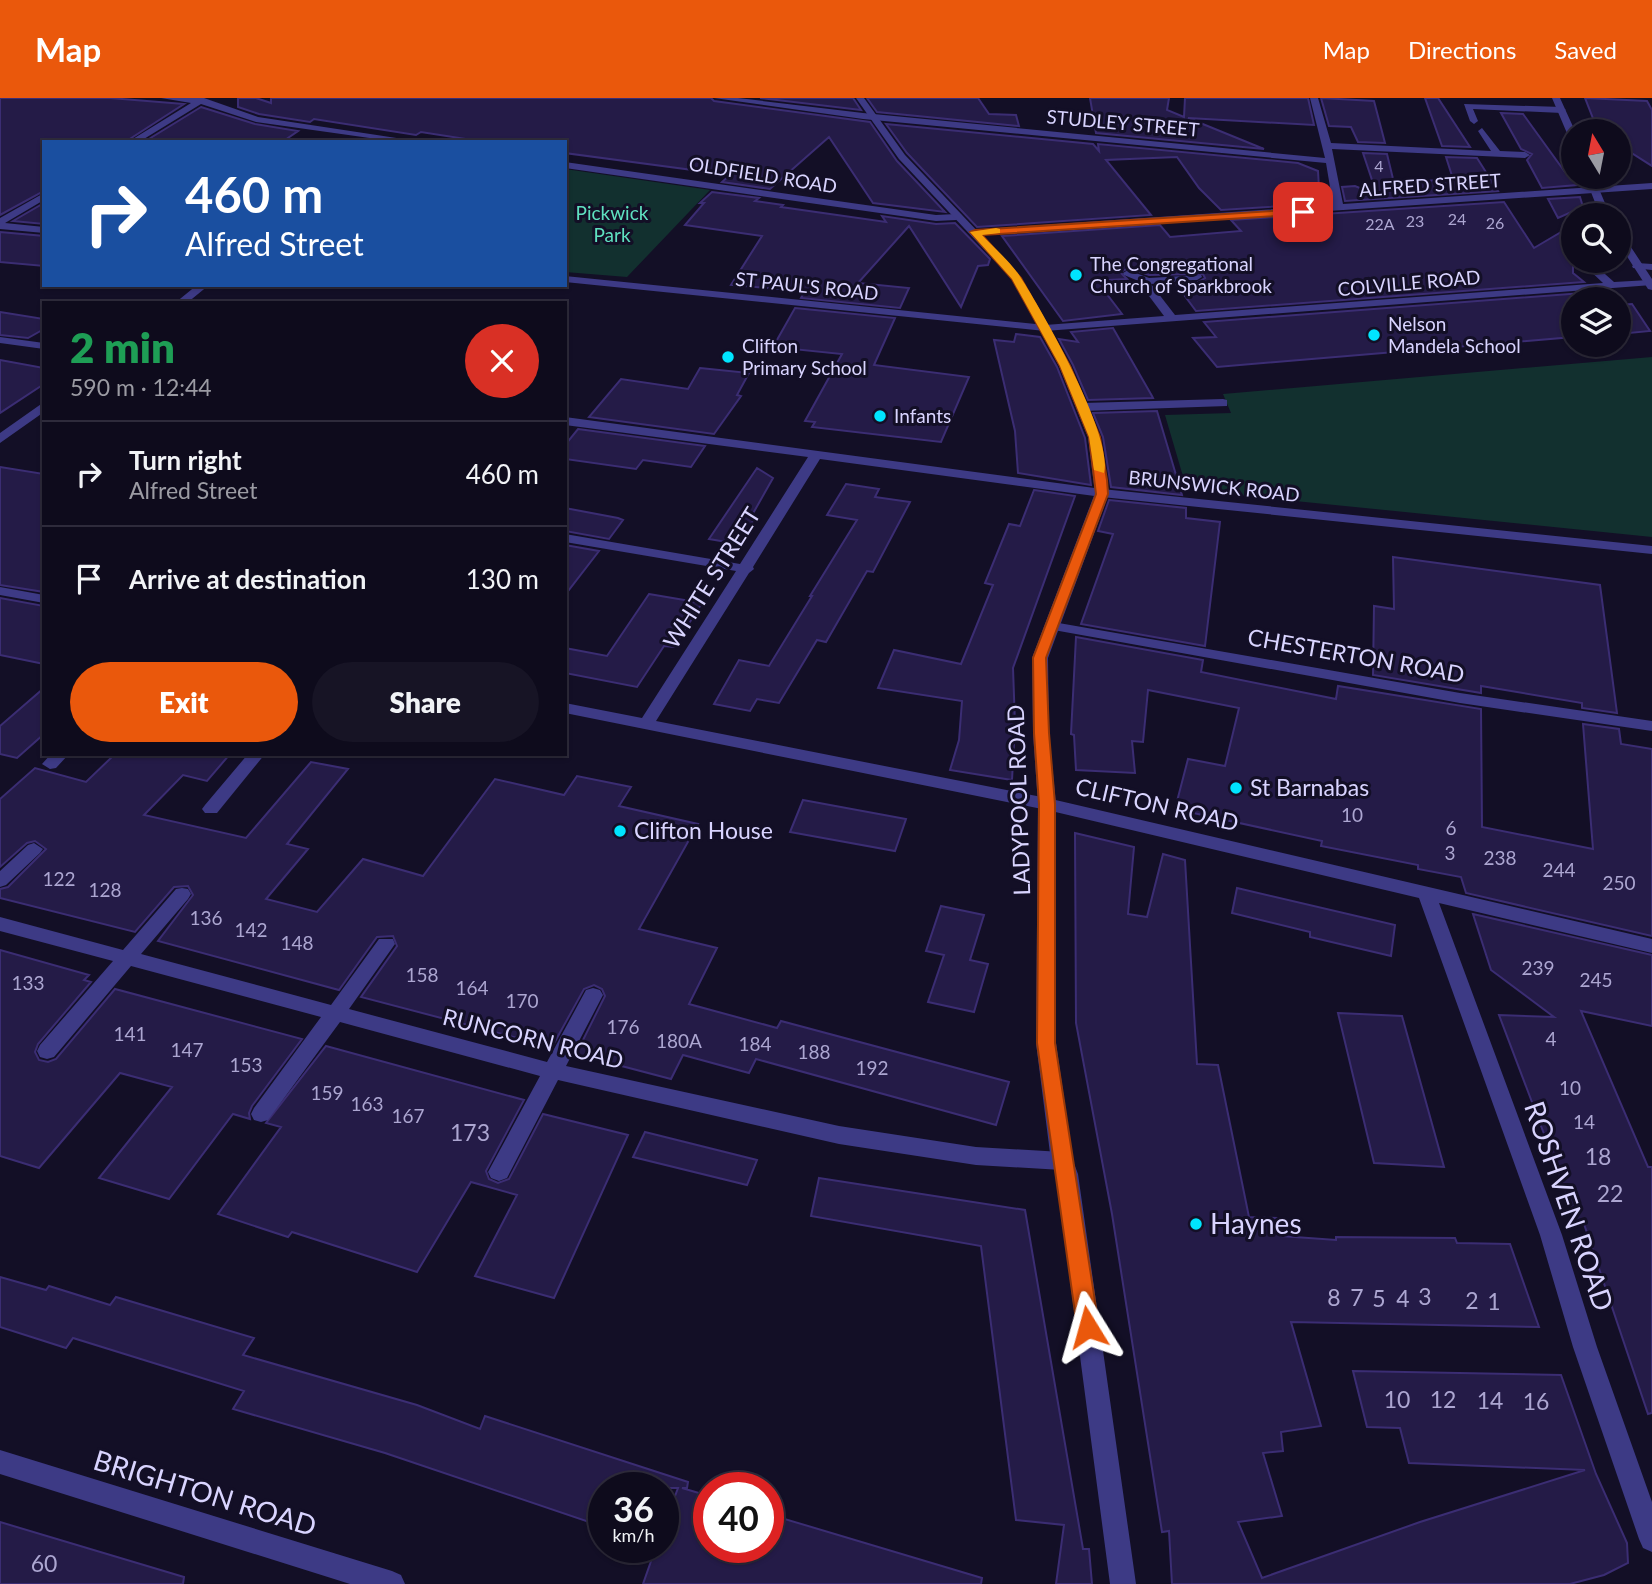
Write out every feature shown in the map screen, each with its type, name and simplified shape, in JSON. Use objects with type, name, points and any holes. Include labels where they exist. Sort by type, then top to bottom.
[{"type":"street","points":[[165,98],[202,99],[257,119],[405,140]]},
{"type":"street","name":"STUDLEY STREET","points":[[718,98],[872,117],[1329,161]]},
{"type":"street","name":"LADYPOOL ROAD","points":[[860,98],[902,157],[1016,278],[1045,328],[1083,407],[1094,437],[1102,494],[1040,658],[1041,733],[1047,804],[1046,1043],[1062,1161],[1067,1174],[1123,1584]]},
{"type":"street","points":[[1314,98],[1327,146],[1339,209]]},
{"type":"street","points":[[1556,98],[1566,119]]},
{"type":"street","points":[[135,140],[202,99]]},
{"type":"street","points":[[1474,121],[1467,106],[1562,110]]},
{"type":"street","points":[[1482,131],[1497,154]]},
{"type":"street","points":[[1327,146],[1524,155]]},
{"type":"street","name":"OLDFIELD ROAD","points":[[567,165],[936,218],[956,217]]},
{"type":"street","name":"ALFRED STREET","points":[[975,232],[1652,186]]},
{"type":"street","points":[[1594,190],[1600,203]]},
{"type":"street","points":[[0,224],[42,197]]},
{"type":"street","points":[[0,224],[42,230]]},
{"type":"street","points":[[1631,256],[1650,285]]},
{"type":"street","points":[[1637,266],[1652,267]]},
{"type":"street","points":[[1128,273],[1148,281],[1197,277]]},
{"type":"street","points":[[1598,273],[1611,285]]},
{"type":"street","name":"ST PAUL'S ROAD","points":[[567,279],[1045,328]]},
{"type":"street","points":[[1148,281],[1145,284],[1150,294],[1173,320]]},
{"type":"street","name":"COLVILLE ROAD","points":[[1045,328],[1611,285],[1650,285]]},
{"type":"street","points":[[183,301],[201,287]]},
{"type":"street","points":[[0,340],[42,346]]},
{"type":"street","points":[[1083,407],[1223,403]]},
{"type":"street","points":[[0,439],[42,408]]},
{"type":"street","name":"BRUNSWICK ROAD","points":[[567,421],[1102,494],[1652,550]]},
{"type":"street","name":"WHITE STREET","points":[[645,726],[747,569],[816,455]]},
{"type":"street","points":[[567,538],[747,569]]},
{"type":"street","points":[[0,591],[42,599]]},
{"type":"street","name":"CHESTERTON ROAD","points":[[1053,626],[1460,698],[1652,726]]},
{"type":"street","name":"CLIFTON ROAD","points":[[567,708],[1047,804],[1652,946]]},
{"type":"street","points":[[211,808],[255,756]]},
{"type":"street","points":[[0,881],[34,849]]},
{"type":"street","points":[[47,1051],[182,894]]},
{"type":"street","name":"ROSHVEN ROAD","points":[[1427,894],[1551,1234],[1585,1347],[1652,1539]]},
{"type":"street","name":"RUNCORN ROAD","points":[[0,924],[552,1071],[839,1135],[976,1156],[1062,1161]]},
{"type":"street","points":[[261,1114],[386,944]]},
{"type":"street","points":[[499,1172],[593,995]]},
{"type":"street","name":"BRIGHTON ROAD","points":[[0,1462],[392,1584]]},
{"type":"green space","name":"Pickwick Park","points":[[567,169],[710,190],[627,277],[567,272]]},
{"type":"green space","points":[[1652,357],[1652,537],[1187,490],[1165,415],[1231,413],[1223,394]]},
{"type":"building","points":[[0,98],[110,98],[184,104],[128,140],[42,140],[42,192],[0,215]]},
{"type":"building","points":[[238,98],[256,98],[271,103],[271,98],[711,98],[714,101],[870,122],[897,161],[945,212],[873,203],[829,137],[770,189],[722,182],[730,175],[567,153],[567,140],[472,140],[421,132],[416,135],[314,119],[310,122],[259,114],[238,107]]},
{"type":"building","points":[[760,98],[853,98],[861,110]]},
{"type":"building","points":[[867,98],[978,98],[989,114],[1016,115],[1019,126],[877,112]]},
{"type":"building","points":[[1090,98],[1169,98],[1167,110],[1184,117],[1185,98],[1308,98],[1314,125],[1188,118],[1264,149],[1096,133]]},
{"type":"building","points":[[1321,98],[1374,101],[1385,143],[1358,142],[1351,127],[1329,126]]},
{"type":"building","points":[[1425,98],[1438,98],[1470,147],[1442,146]]},
{"type":"building","points":[[1585,98],[1647,101],[1652,110],[1652,166],[1631,153],[1631,119],[1593,119]]},
{"type":"building","points":[[201,107],[255,124],[298,131],[285,140],[147,140]]},
{"type":"building","points":[[1501,113],[1523,114],[1561,166],[1561,186],[1542,188],[1527,160],[1532,154],[1521,149]]},
{"type":"building","points":[[886,124],[1093,144],[1099,151],[1098,144],[1298,163],[1318,171],[1319,188],[1327,188],[1330,203],[1221,210],[1199,188],[1177,157],[1106,160],[1151,215],[977,227],[907,153]]},
{"type":"building","points":[[1363,153],[1387,154],[1394,183],[1453,179],[1446,157],[1477,158],[1498,191],[1345,201],[1342,187],[1355,186],[1377,195]]},
{"type":"building","points":[[712,192],[759,198],[755,201],[783,205],[781,207],[886,222],[882,216],[936,224],[955,223],[990,259],[988,265],[978,266],[961,307],[909,226],[858,283],[909,288],[900,308],[801,298],[805,291],[731,285],[762,236],[685,225],[704,203],[700,203]]},
{"type":"building","points":[[1580,197],[1582,203],[1561,203],[1561,217],[1558,218],[1548,199]]},
{"type":"building","points":[[1504,202],[1534,248],[1561,232],[1561,273],[1573,273],[1584,282],[1196,311],[1176,284],[1198,282],[1205,278],[1203,274],[1149,275],[1129,268],[1120,272],[1127,279],[1110,280],[1116,288],[1103,289],[1122,314],[1063,321],[1002,236],[1160,225],[1170,237],[1241,231],[1231,220]]},
{"type":"building","points":[[42,204],[42,224],[13,221]]},
{"type":"building","points":[[0,232],[42,236],[42,266],[0,262]]},
{"type":"building","points":[[1561,295],[1561,338],[1217,367],[1193,338],[1216,337],[1204,322]]},
{"type":"building","points":[[1632,304],[1650,331],[1631,333]]},
{"type":"building","points":[[795,308],[895,318],[874,365],[969,377],[941,442],[812,427],[815,422],[805,421],[842,354],[773,347]]},
{"type":"building","points":[[0,312],[42,319],[42,330],[28,338],[0,335]]},
{"type":"building","points":[[1113,328],[1153,398],[1088,400],[1059,339],[1078,342],[1071,332]]},
{"type":"building","points":[[1016,334],[1040,337],[1057,367],[1085,438],[1091,485],[1018,473],[1015,431],[994,340],[1014,342]]},
{"type":"building","points":[[0,360],[42,368],[42,385],[0,413]]},
{"type":"building","points":[[700,368],[749,373],[737,395],[741,396],[714,434],[589,417],[621,379],[688,389]]},
{"type":"building","points":[[1157,411],[1182,495],[1111,487],[1103,437],[1093,413]]},
{"type":"building","points":[[578,429],[705,446],[691,467],[643,460],[636,469],[567,459],[567,443]]},
{"type":"building","points":[[0,467],[42,474],[42,592],[0,585]]},
{"type":"building","points":[[757,468],[773,478],[751,517],[755,518],[738,544],[709,539]]},
{"type":"building","points":[[846,484],[879,489],[875,497],[910,502],[873,572],[867,571],[826,642],[817,640],[779,703],[757,699],[750,711],[714,704],[739,660],[769,666],[812,596],[857,520],[827,515]]},
{"type":"building","points":[[1034,490],[1075,496],[1013,668],[1015,724],[1012,780],[950,770],[959,740],[962,701],[878,688],[894,650],[961,664],[993,585],[985,583],[1009,524],[1020,526]]},
{"type":"building","points":[[1109,500],[1186,508],[1186,518],[1220,522],[1205,646],[1081,624],[1113,534],[1098,531]]},
{"type":"building","points":[[567,508],[623,520],[609,539],[567,531]]},
{"type":"building","points":[[567,545],[599,551],[567,592]]},
{"type":"building","points":[[1393,557],[1600,585],[1617,713],[1582,708],[1582,703],[1481,686],[1481,693],[1373,675],[1374,606],[1394,609]]},
{"type":"building","points":[[649,594],[702,603],[674,647],[664,646],[637,687],[567,673],[567,648],[607,656]]},
{"type":"building","points":[[0,598],[42,606],[42,664],[0,655]]},
{"type":"building","points":[[1076,637],[1203,660],[1201,672],[1336,699],[1338,686],[1481,709],[1482,827],[1593,849],[1583,724],[1619,729],[1621,744],[1652,749],[1652,936],[1466,893],[1461,877],[1418,869],[1418,865],[1321,846],[1322,841],[1175,809],[1188,759],[1225,766],[1239,708],[1148,690],[1143,742],[1132,741],[1135,773],[1076,770],[1074,735],[1071,734]]},
{"type":"building","points":[[42,690],[42,736],[17,758],[0,754],[0,726]]},
{"type":"building","points":[[113,756],[228,756],[207,781],[183,775],[144,815],[246,838],[311,762],[348,769],[287,844],[308,849],[266,899],[317,912],[363,859],[423,876],[495,779],[564,795],[577,776],[631,787],[619,806],[698,824],[639,929],[717,948],[689,1004],[777,1028],[781,1021],[1009,1082],[996,1125],[756,1059],[749,1073],[683,1055],[671,1079],[576,1054],[605,996],[602,989],[594,985],[584,989],[552,1047],[361,997],[397,946],[393,936],[377,937],[339,990],[158,941],[193,895],[188,886],[174,887],[135,932],[0,898],[0,889],[8,887],[46,849],[35,841],[27,843],[0,867],[0,799],[35,768],[86,782]]},
{"type":"building","points":[[803,800],[906,819],[895,851],[790,832]]},
{"type":"building","points":[[1075,833],[1134,847],[1128,914],[1147,917],[1163,854],[1185,860],[1197,1064],[1218,1065],[1249,1217],[1277,1218],[1281,1236],[1336,1240],[1336,1237],[1455,1238],[1457,1243],[1510,1244],[1539,1327],[1291,1322],[1321,1426],[1281,1432],[1283,1451],[1263,1453],[1282,1516],[1238,1522],[1262,1578],[1420,1522],[1585,1470],[1409,1463],[1400,1428],[1367,1427],[1353,1371],[1561,1375],[1596,1474],[1627,1543],[1628,1563],[1604,1575],[1570,1584],[1172,1584],[1169,1531],[1162,1532],[1112,1214],[1076,1023]]},
{"type":"building","points":[[1237,888],[1395,925],[1391,956],[1310,937],[1310,932],[1232,913]]},
{"type":"building","points":[[941,906],[984,915],[970,960],[988,964],[974,1012],[928,1002],[944,955],[926,951]]},
{"type":"building","points":[[1473,914],[1652,955],[1652,1026],[1581,1011],[1648,1167],[1652,1167],[1652,1413],[1648,1414],[1583,1221],[1577,1221],[1499,1015],[1554,1017],[1491,970]]},
{"type":"building","points":[[0,950],[89,975],[84,980],[91,982],[38,1044],[35,1052],[39,1060],[48,1062],[56,1059],[115,989],[302,1039],[252,1106],[250,1119],[233,1114],[169,1199],[99,1178],[172,1087],[120,1073],[39,1168],[0,1156]]},
{"type":"building","points":[[1338,1013],[1402,1016],[1444,1167],[1374,1163]]},
{"type":"building","points":[[326,1046],[524,1100],[486,1171],[489,1179],[498,1183],[509,1179],[543,1114],[628,1135],[554,1298],[475,1276],[517,1195],[471,1182],[417,1272],[292,1232],[288,1237],[218,1214],[281,1127],[266,1123]]},
{"type":"building","points":[[645,1132],[757,1160],[747,1185],[633,1157]]},
{"type":"building","points":[[819,1178],[1025,1210],[1083,1549],[1089,1549],[1092,1584],[1056,1584],[1064,1525],[1016,1520],[981,1246],[811,1216]]},
{"type":"building","points":[[0,1277],[46,1290],[49,1286],[110,1305],[116,1297],[254,1338],[243,1355],[417,1405],[480,1429],[485,1416],[657,1472],[588,1472],[588,1522],[385,1453],[233,1409],[244,1391],[73,1338],[66,1348],[0,1327]]},
{"type":"building","points":[[679,1479],[688,1482],[687,1488],[682,1488],[693,1491],[693,1563],[784,1563],[784,1519],[982,1578],[981,1584],[643,1584],[650,1563],[679,1563]]},
{"type":"building","points":[[0,1522],[184,1577],[183,1584],[0,1584]]},
{"type":"slow traffic","points":[[996,231],[975,232],[1016,278],[1065,366],[1094,437],[1099,470]]},
{"type":"place","name":"The Congregational Church of Sparkbrook","points":[[1076,275]]},
{"type":"place","name":"Nelson Mandela School","points":[[1374,335]]},
{"type":"place","name":"Clifton Primary School","points":[[728,357]]},
{"type":"place","name":"Infants","points":[[880,416]]},
{"type":"place","name":"St Barnabas","points":[[1236,788]]},
{"type":"place","name":"Clifton House","points":[[620,831]]},
{"type":"place","name":"Haynes","points":[[1196,1224]]},
{"type":"route","points":[[1088,1327],[1046,1043],[1047,804],[1041,733],[1040,658],[1102,494],[1101,480],[1094,437],[1065,366],[1016,278],[975,232],[1303,212]]}]
